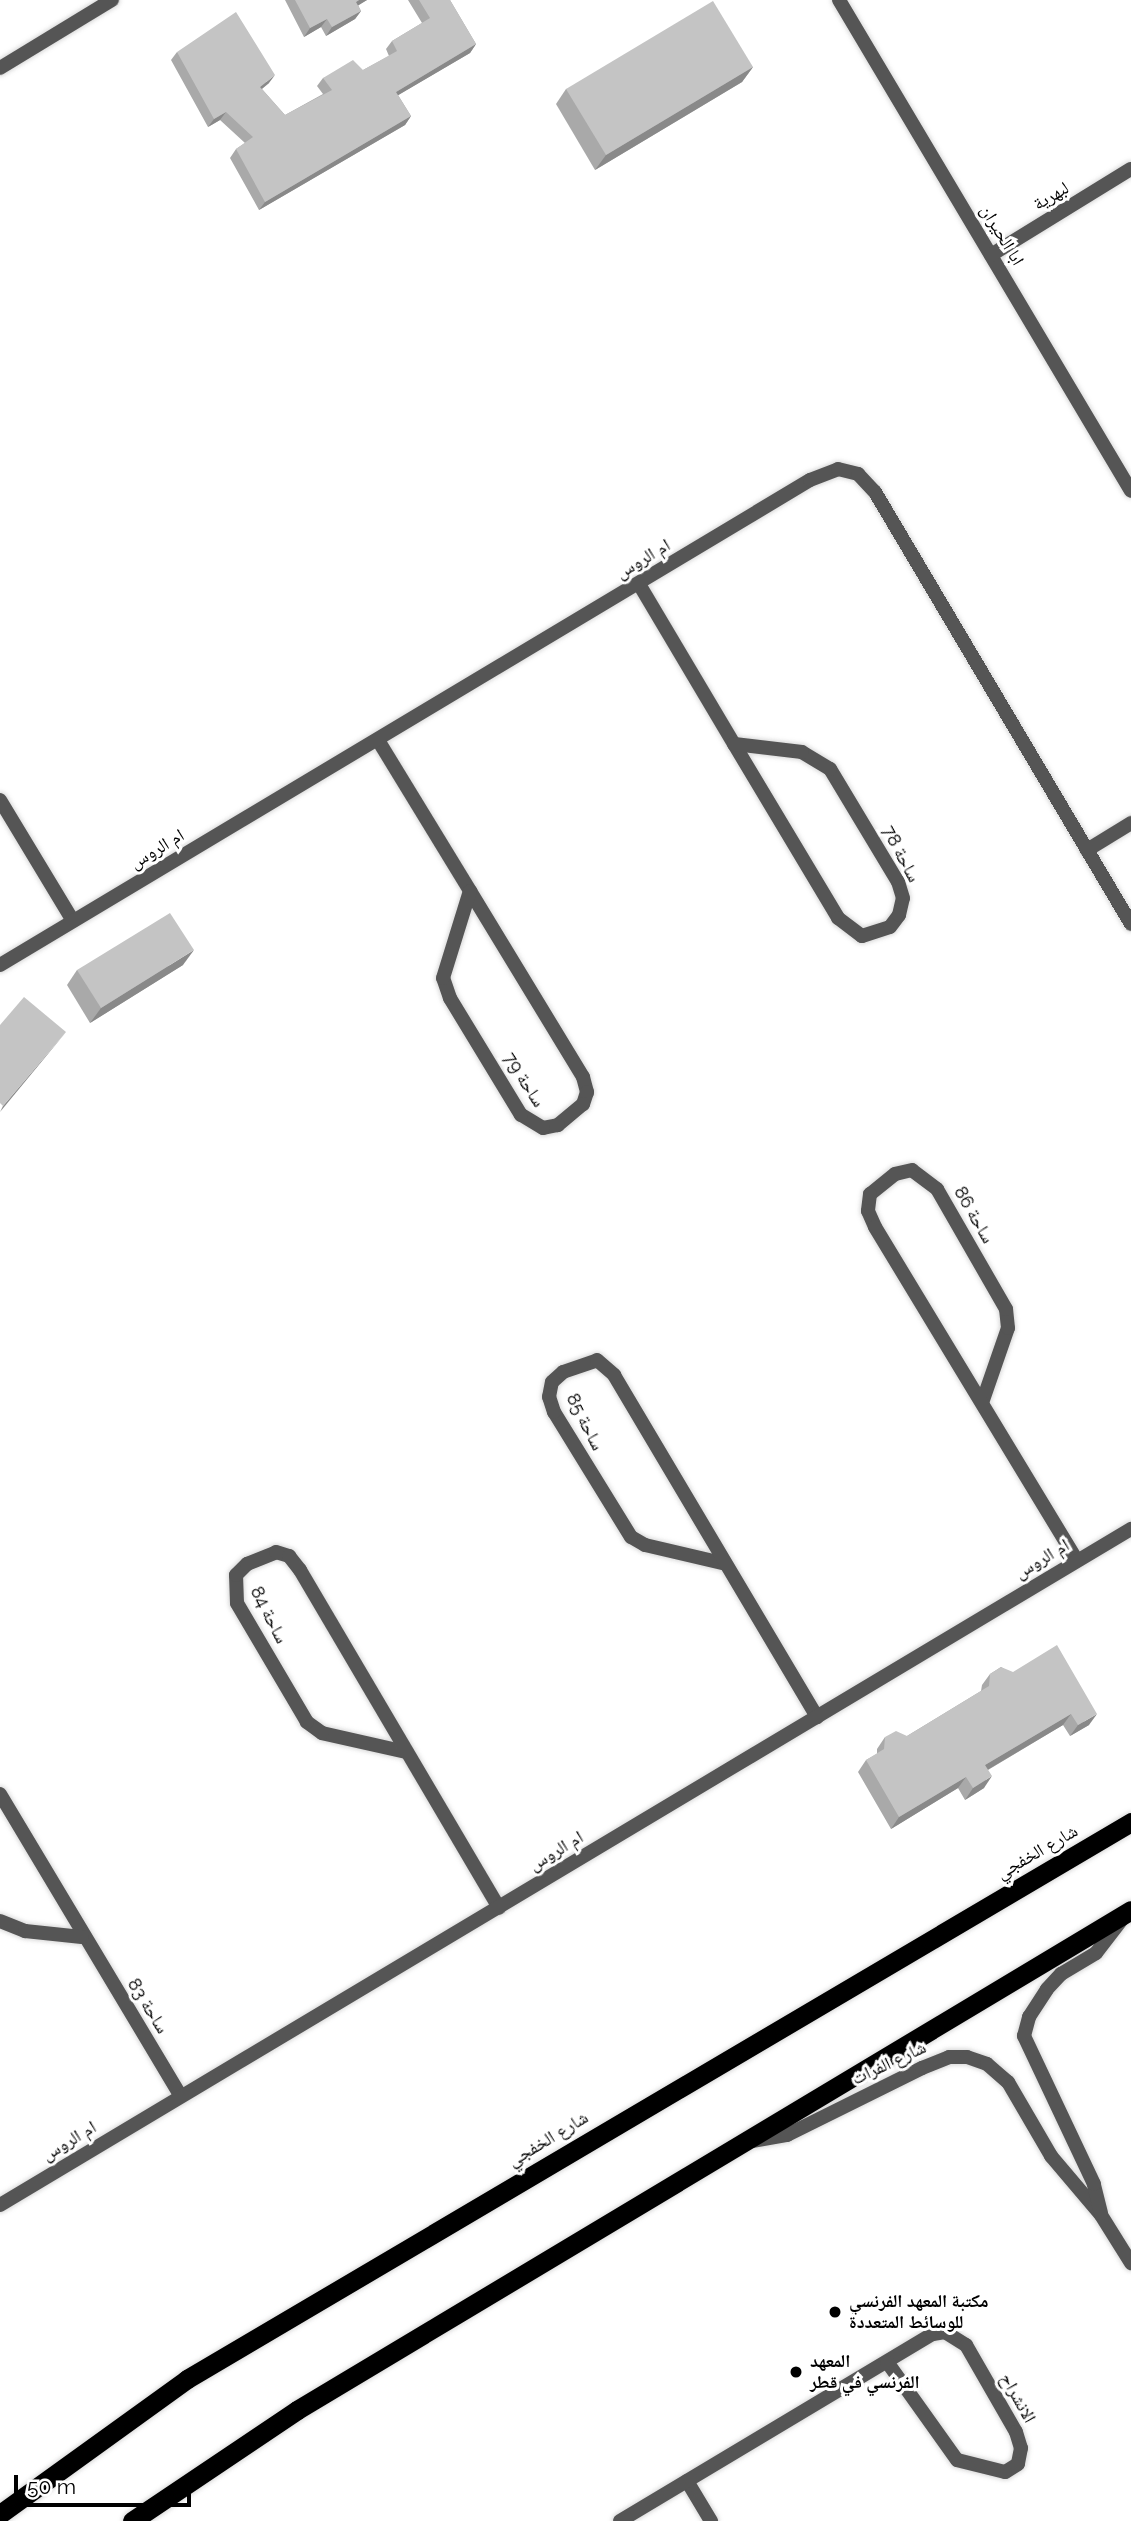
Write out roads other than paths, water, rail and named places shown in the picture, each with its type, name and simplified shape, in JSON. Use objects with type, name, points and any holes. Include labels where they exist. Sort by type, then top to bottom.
[{"type":"highway","name":"شارع الخفجي","points":[[0,2514],[199,2372],[1131,1822]]},
{"type":"highway","points":[[132,2521],[297,2410],[750,2141],[1129,1911]]},
{"type":"street","points":[[0,68],[112,0]]},
{"type":"street","name":"ابا الحيران","points":[[839,0],[1131,491]]},
{"type":"street","name":"لبهرية","points":[[991,255],[1131,169]]},
{"type":"street","name":"ام الروس","points":[[0,965],[827,471],[838,469],[858,474],[875,492],[1131,924]]},
{"type":"street","name":"ساحة 78","points":[[639,584],[734,744],[838,918],[862,936],[890,927],[899,915],[903,898],[898,882],[830,769],[816,757],[803,752],[734,744]]},
{"type":"street","name":"ساحة 79","points":[[378,740],[470,891],[583,1077],[587,1092],[583,1104],[558,1125],[543,1128],[529,1124],[521,1115],[450,998],[443,978],[470,891]]},
{"type":"street","points":[[0,800],[73,921]]},
{"type":"street","points":[[1087,850],[1131,823]]},
{"type":"street","name":"ساحة 86","points":[[983,1400],[1008,1328],[1006,1309],[937,1189],[912,1170],[895,1174],[870,1194],[868,1211],[875,1227],[983,1400],[1077,1561]]},
{"type":"street","name":"ساحة 85","points":[[722,1563],[645,1545],[618,1521],[554,1412],[552,1382],[563,1372],[597,1360],[614,1375],[722,1563],[817,1717]]},
{"type":"street","name":"ام الروس","points":[[0,2205],[1131,1529]]},
{"type":"street","name":"ساحة 84","points":[[406,1752],[322,1733],[307,1722],[237,1603],[236,1575],[247,1564],[276,1552],[289,1556],[406,1752],[499,1908]]},
{"type":"street","name":"ساحة 83","points":[[0,1794],[82,1937],[181,2096]]},
{"type":"street","name":"شارع الفرات","points":[[1101,2215],[1094,2184],[1024,2036],[1029,2017],[1047,1989],[1060,1974],[1096,1953],[1129,1911]]},
{"type":"street","points":[[0,1921],[25,1931],[82,1937]]},
{"type":"street","name":"شارع الفرات","points":[[750,2141],[787,2135],[922,2068],[949,2057],[967,2057],[988,2064],[1008,2081],[1051,2156],[1101,2215],[1129,2256]]},
{"type":"street","name":"الانشراح","points":[[620,2521],[933,2334],[958,2336],[1020,2441],[1018,2464],[1005,2472],[957,2460],[887,2362]]},
{"type":"street","points":[[687,2481],[711,2521]]},
{"type":"place","name":"مكتبة المعهد الفرنسي للوسائط المتعددة","points":[[835,2312]]},
{"type":"place","name":"المعهد الفرنسي في قطر","points":[[796,2372]]}]
